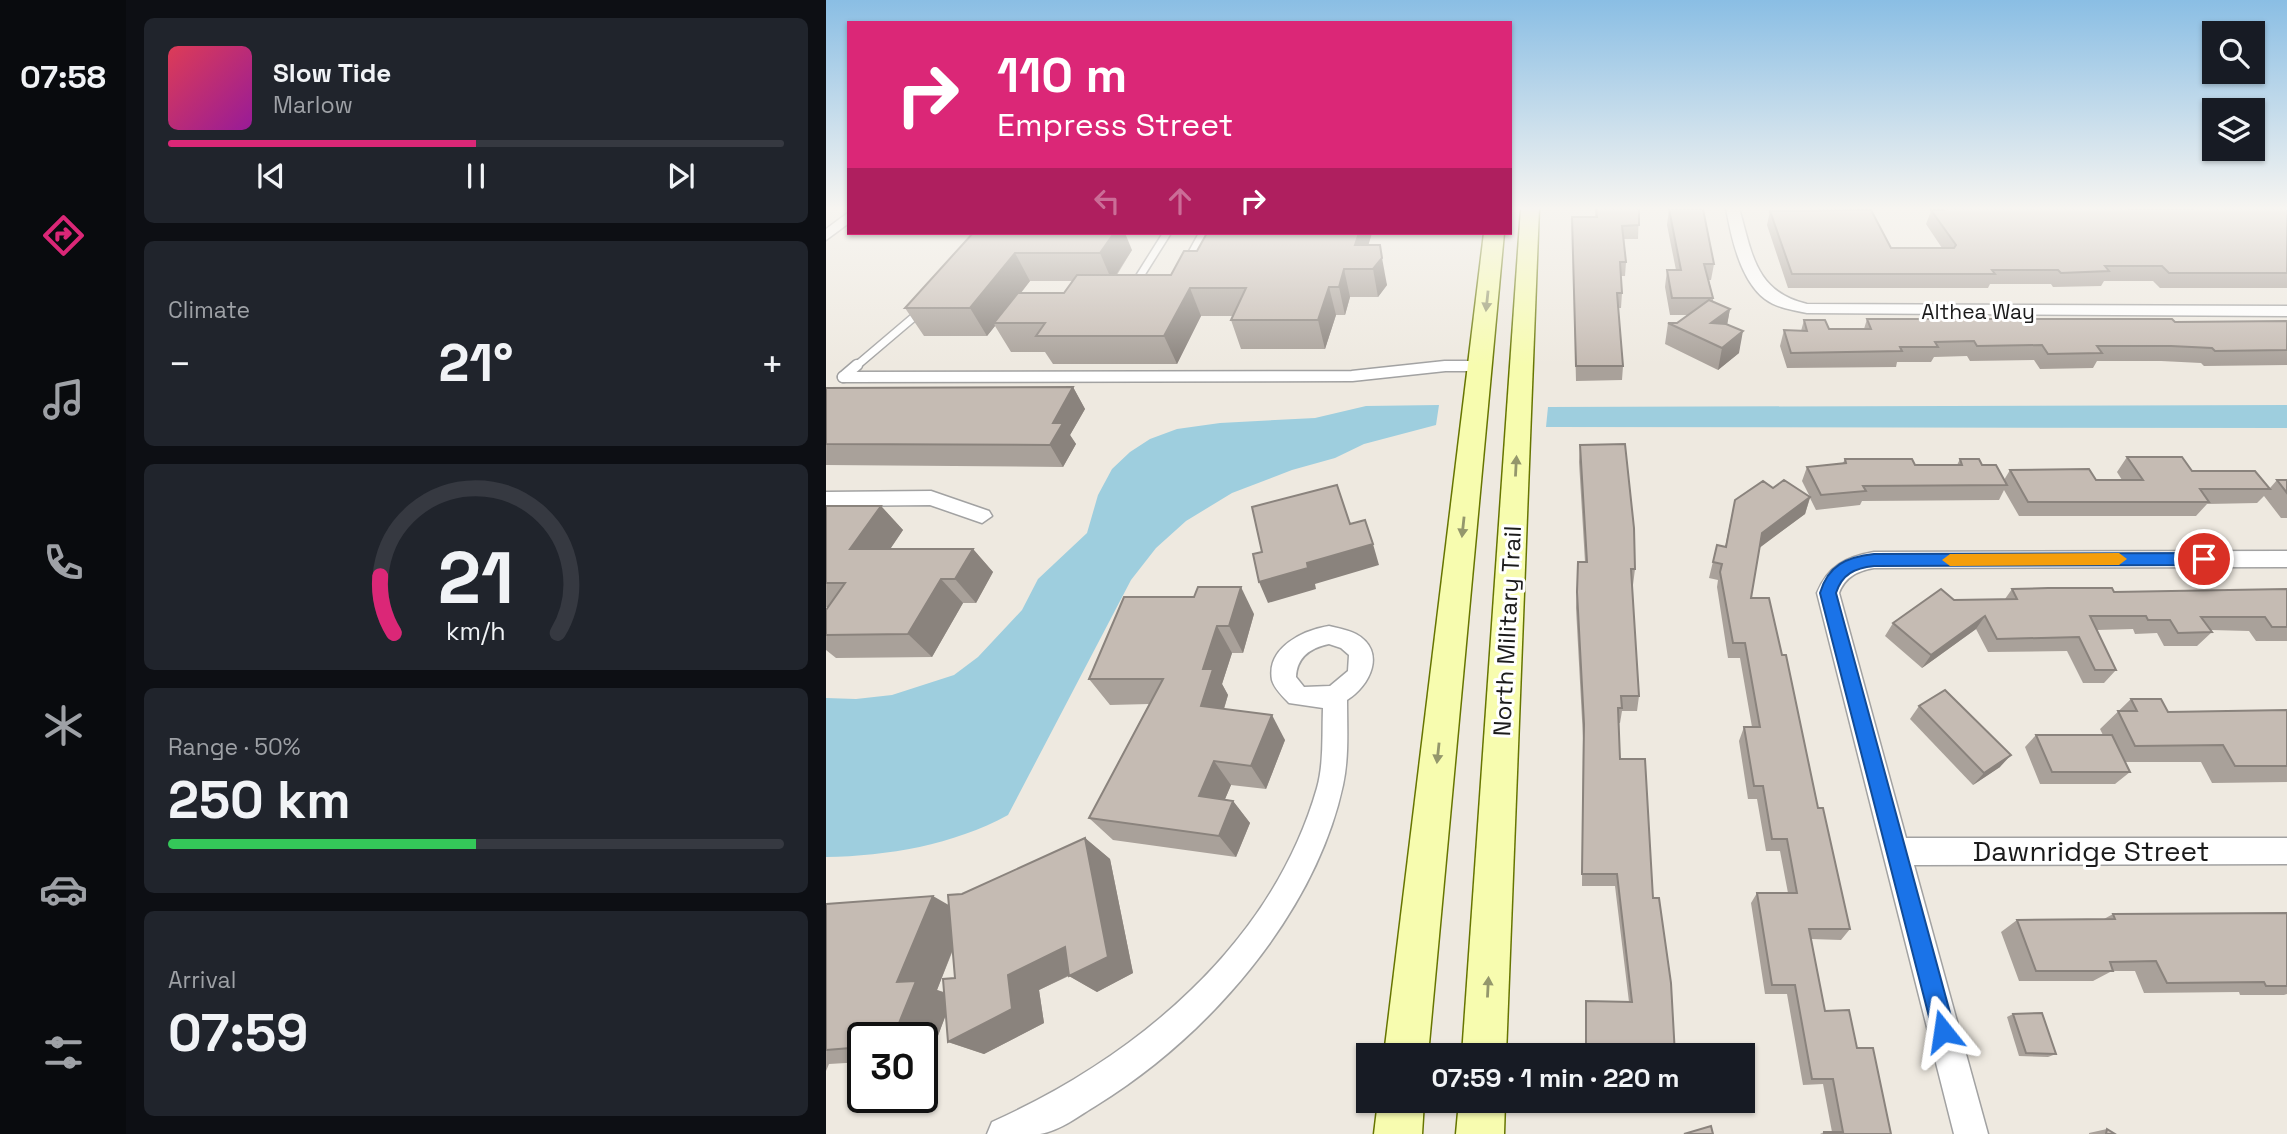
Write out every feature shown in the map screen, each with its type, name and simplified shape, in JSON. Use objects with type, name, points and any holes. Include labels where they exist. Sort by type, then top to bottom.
[{"type":"main road","name":"North Military Trail","points":[[1407,1043],[1491,261]]},
{"type":"main road","name":"North Military Trail","points":[[1485,1043],[1527,261]]},
{"type":"main road","points":[[1398,1134],[1400,1113]]},
{"type":"main road","points":[[1480,1134],[1481,1113]]},
{"type":"street","name":"Althea Way","points":[[1749,261],[1754,278],[1771,298],[1793,307],[1835,311],[2287,311]]},
{"type":"street","points":[[826,499],[931,498],[982,516]]},
{"type":"street","points":[[1971,1134],[1828,593],[1832,580],[1841,570],[1858,562],[1874,560],[2287,559]]},
{"type":"street","points":[[1004,1134],[1078,1097],[1136,1058],[1196,1005],[1232,968],[1268,921],[1297,874],[1317,828],[1330,784],[1335,696]]},
{"type":"street","name":"Dawnridge Street","points":[[1895,852],[2287,851]]},
{"type":"lane","points":[[1145,295],[1135,292],[1132,287],[1149,261]]},
{"type":"lane","points":[[1183,275],[1190,261]]},
{"type":"lane","points":[[931,303],[843,377],[1352,376],[1445,366],[1480,366]]},
{"type":"water","points":[[1439,405],[1436,425],[1364,444],[1335,458],[1292,470],[1232,493],[1186,521],[1156,548],[1131,580],[1008,815],[965,834],[920,847],[826,857],[826,698],[856,699],[892,695],[954,675],[978,657],[1022,610],[1038,579],[1087,533],[1098,495],[1112,469],[1130,452],[1150,439],[1177,429],[1220,423],[1315,418],[1366,406]]},
{"type":"water","points":[[2287,405],[2287,428],[1546,427],[1548,407]]},
{"type":"building","points":[[948,261],[1009,261],[970,308],[905,308]]},
{"type":"building","points":[[1179,261],[1380,261],[1373,269],[1344,269],[1339,287],[1329,287],[1318,320],[1231,320],[1246,288],[1190,288],[1164,336],[1036,336],[1045,323],[994,323],[1018,293],[1064,293],[1077,275],[1171,275]]},
{"type":"building","points":[[1573,261],[1626,261],[1620,262],[1622,293],[1617,293],[1623,366],[1576,366]]},
{"type":"building","points":[[1679,261],[1713,261],[1714,264],[1704,264],[1713,298],[1672,298],[1667,270],[1681,270]]},
{"type":"building","points":[[1787,261],[2287,261],[2287,273],[2169,273],[2162,266],[2105,266],[2109,271],[2061,273],[2058,270],[1992,270],[1995,274],[1792,274]]},
{"type":"building","points":[[1709,300],[1730,309],[1711,323],[1726,324],[1743,331],[1722,348],[1668,323],[1677,323]]},
{"type":"building","points":[[1867,319],[2287,321],[2287,350],[2215,351],[2212,348],[2171,346],[2097,346],[2102,353],[2048,354],[2042,345],[1977,346],[1974,341],[1935,342],[1938,347],[1900,347],[1902,351],[1791,353],[1784,330],[1807,331],[1804,320],[1825,320],[1829,329],[1871,329]]},
{"type":"building","points":[[1073,387],[1053,423],[1063,423],[1050,445],[826,444],[826,388]]},
{"type":"building","points":[[1625,444],[1634,528],[1635,569],[1631,569],[1639,696],[1621,696],[1622,708],[1618,708],[1620,759],[1645,759],[1653,898],[1659,898],[1671,983],[1674,1043],[1586,1043],[1586,1001],[1632,1002],[1617,874],[1582,874],[1584,724],[1577,592],[1578,562],[1587,562],[1580,445]]},
{"type":"building","points":[[2127,457],[2182,457],[2192,471],[2255,471],[2270,489],[2200,489],[2209,502],[2028,502],[2010,470],[2089,469],[2096,480],[2143,480]]},
{"type":"building","points":[[1845,459],[1912,459],[1915,465],[1962,465],[1960,459],[1979,459],[1982,465],[1996,465],[2007,485],[1863,486],[1866,491],[1821,495],[1807,467],[1846,463]]},
{"type":"building","points":[[1784,480],[1810,497],[1762,533],[1751,598],[1769,598],[1782,655],[1786,655],[1818,808],[1823,808],[1850,929],[1809,929],[1825,1011],[1849,1010],[1857,1048],[1873,1048],[1891,1134],[1824,1134],[1843,1132],[1833,1079],[1812,1079],[1795,985],[1772,985],[1757,893],[1797,893],[1787,839],[1772,839],[1763,786],[1754,786],[1744,727],[1760,727],[1745,643],[1733,643],[1720,572],[1722,564],[1713,562],[1717,545],[1726,547],[1735,500],[1763,481],[1773,488]]},
{"type":"building","points":[[2277,480],[2287,480],[2287,493]]},
{"type":"building","points":[[1337,485],[1350,524],[1365,520],[1373,544],[1307,563],[1308,568],[1259,582],[1253,554],[1262,552],[1252,507]]},
{"type":"building","points":[[826,506],[881,506],[850,549],[973,549],[955,579],[941,579],[908,634],[826,635],[826,610],[845,583],[826,583]]},
{"type":"building","points":[[1198,587],[1241,587],[1229,626],[1217,626],[1203,669],[1213,669],[1201,706],[1272,715],[1251,766],[1214,761],[1199,796],[1233,801],[1219,836],[1089,818],[1163,679],[1089,679],[1124,597],[1194,597]]},
{"type":"building","points":[[2112,588],[2114,592],[2287,589],[2287,627],[2272,627],[2265,617],[2201,617],[2212,632],[2178,633],[2170,620],[2148,620],[2146,616],[2090,616],[2116,670],[2095,670],[2079,637],[1997,639],[1985,616],[1931,655],[1893,623],[1941,589],[1954,600],[2017,599],[2012,589]]},
{"type":"building","points":[[1945,690],[2011,755],[1984,773],[1919,706]]},
{"type":"building","points":[[2131,699],[2161,699],[2168,712],[2287,710],[2287,766],[2235,766],[2223,745],[2135,746],[2118,711],[2137,711]]},
{"type":"building","points":[[2036,735],[2112,735],[2130,772],[2052,772]]},
{"type":"building","points":[[1085,838],[1108,957],[1069,976],[1065,947],[1008,975],[1012,1009],[948,1042],[943,979],[955,978],[948,895],[962,894]]},
{"type":"building","points":[[933,896],[897,982],[916,981],[899,1022],[847,1022],[847,1048],[826,1050],[826,904]]},
{"type":"building","points":[[2287,913],[2287,986],[2266,986],[2264,982],[2167,983],[2156,961],[2110,962],[2113,971],[2036,971],[2017,920],[2115,919],[2113,914]]},
{"type":"building","points":[[2042,1013],[2056,1054],[2026,1053],[2013,1014]]},
{"type":"building","points":[[1711,1126],[1713,1134],[1684,1134]]},
{"type":"slow traffic","points":[[1950,560],[2119,559]]},
{"type":"route","points":[[1943,1031],[1828,593],[1832,580],[1841,570],[1858,562],[1874,560],[2204,559]]}]
